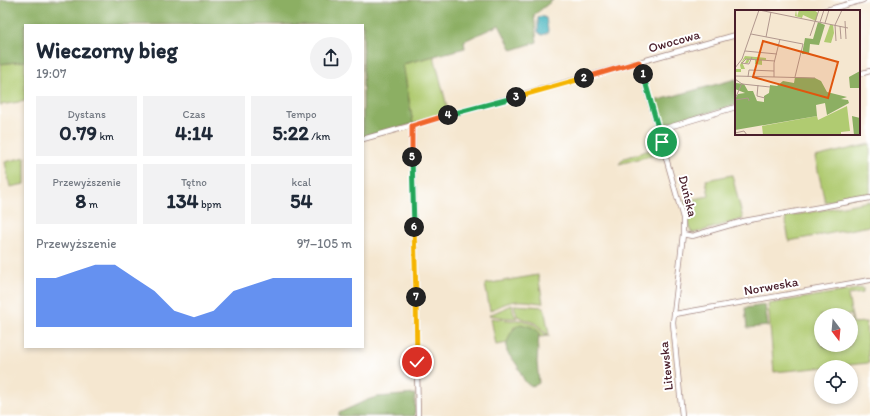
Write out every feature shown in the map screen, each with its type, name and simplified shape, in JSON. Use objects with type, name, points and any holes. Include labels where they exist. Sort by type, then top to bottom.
[{"type":"street","points":[[827,10],[863,0]]},
{"type":"street","name":"Owocowa","points":[[364,139],[735,35]]},
{"type":"street","name":"Duńska","points":[[639,62],[682,213],[683,234],[675,314]]},
{"type":"street","points":[[860,74],[870,71]]},
{"type":"street","points":[[659,130],[735,107]]},
{"type":"street","points":[[412,126],[418,416]]},
{"type":"street","points":[[683,234],[692,236],[744,221],[870,198]]},
{"type":"street","name":"Norweska","points":[[675,314],[870,280]]},
{"type":"street","name":"Litewska","points":[[675,314],[673,323],[682,416]]},
{"type":"green space","points":[[0,0],[553,0],[534,15],[537,42],[512,50],[499,25],[464,41],[465,48],[403,64],[413,124],[364,137],[364,24],[24,24],[24,61],[0,64]]},
{"type":"green space","points":[[434,56],[449,114],[413,124],[403,64]]},
{"type":"green space","points":[[24,61],[24,101],[0,105],[0,64]]},
{"type":"green space","points":[[735,79],[735,105],[667,124],[661,123],[655,101]]},
{"type":"green space","points":[[870,144],[870,194],[825,202],[815,157]]},
{"type":"green space","points":[[659,147],[661,153],[619,164],[624,158]]},
{"type":"green space","points":[[24,157],[24,184],[10,187],[5,162]]},
{"type":"green space","points":[[732,175],[743,219],[695,233],[691,232],[683,201],[709,196],[706,180]]},
{"type":"green space","points":[[870,201],[870,226],[789,241],[785,217]]},
{"type":"green space","points":[[538,275],[543,303],[515,301],[490,311],[485,284]]},
{"type":"green space","points":[[863,288],[863,293],[848,295],[850,308],[814,308],[814,352],[858,352],[858,323],[866,322],[869,363],[858,364],[858,360],[814,360],[814,368],[774,372],[768,304]]},
{"type":"green space","points":[[512,305],[514,314],[517,318],[489,315]]},
{"type":"green space","points":[[514,305],[544,307],[549,334],[547,334],[535,323],[517,316]]},
{"type":"green space","points":[[765,305],[768,326],[747,328],[745,308]]},
{"type":"green space","points":[[491,318],[523,320],[535,325],[545,334],[550,336],[539,337],[539,333],[514,327],[508,343],[496,345]]},
{"type":"green space","points":[[521,324],[534,328],[539,333],[537,362],[539,383],[530,386],[527,384],[517,365],[507,352],[507,344],[514,328]]},
{"type":"green space","points":[[415,394],[415,416],[339,416],[339,413],[377,397]]},
{"type":"water","points":[[541,16],[546,18],[548,31],[542,35],[538,32],[538,18]]},
{"type":"route","points":[[417,362],[412,126],[639,62],[662,142]]}]
